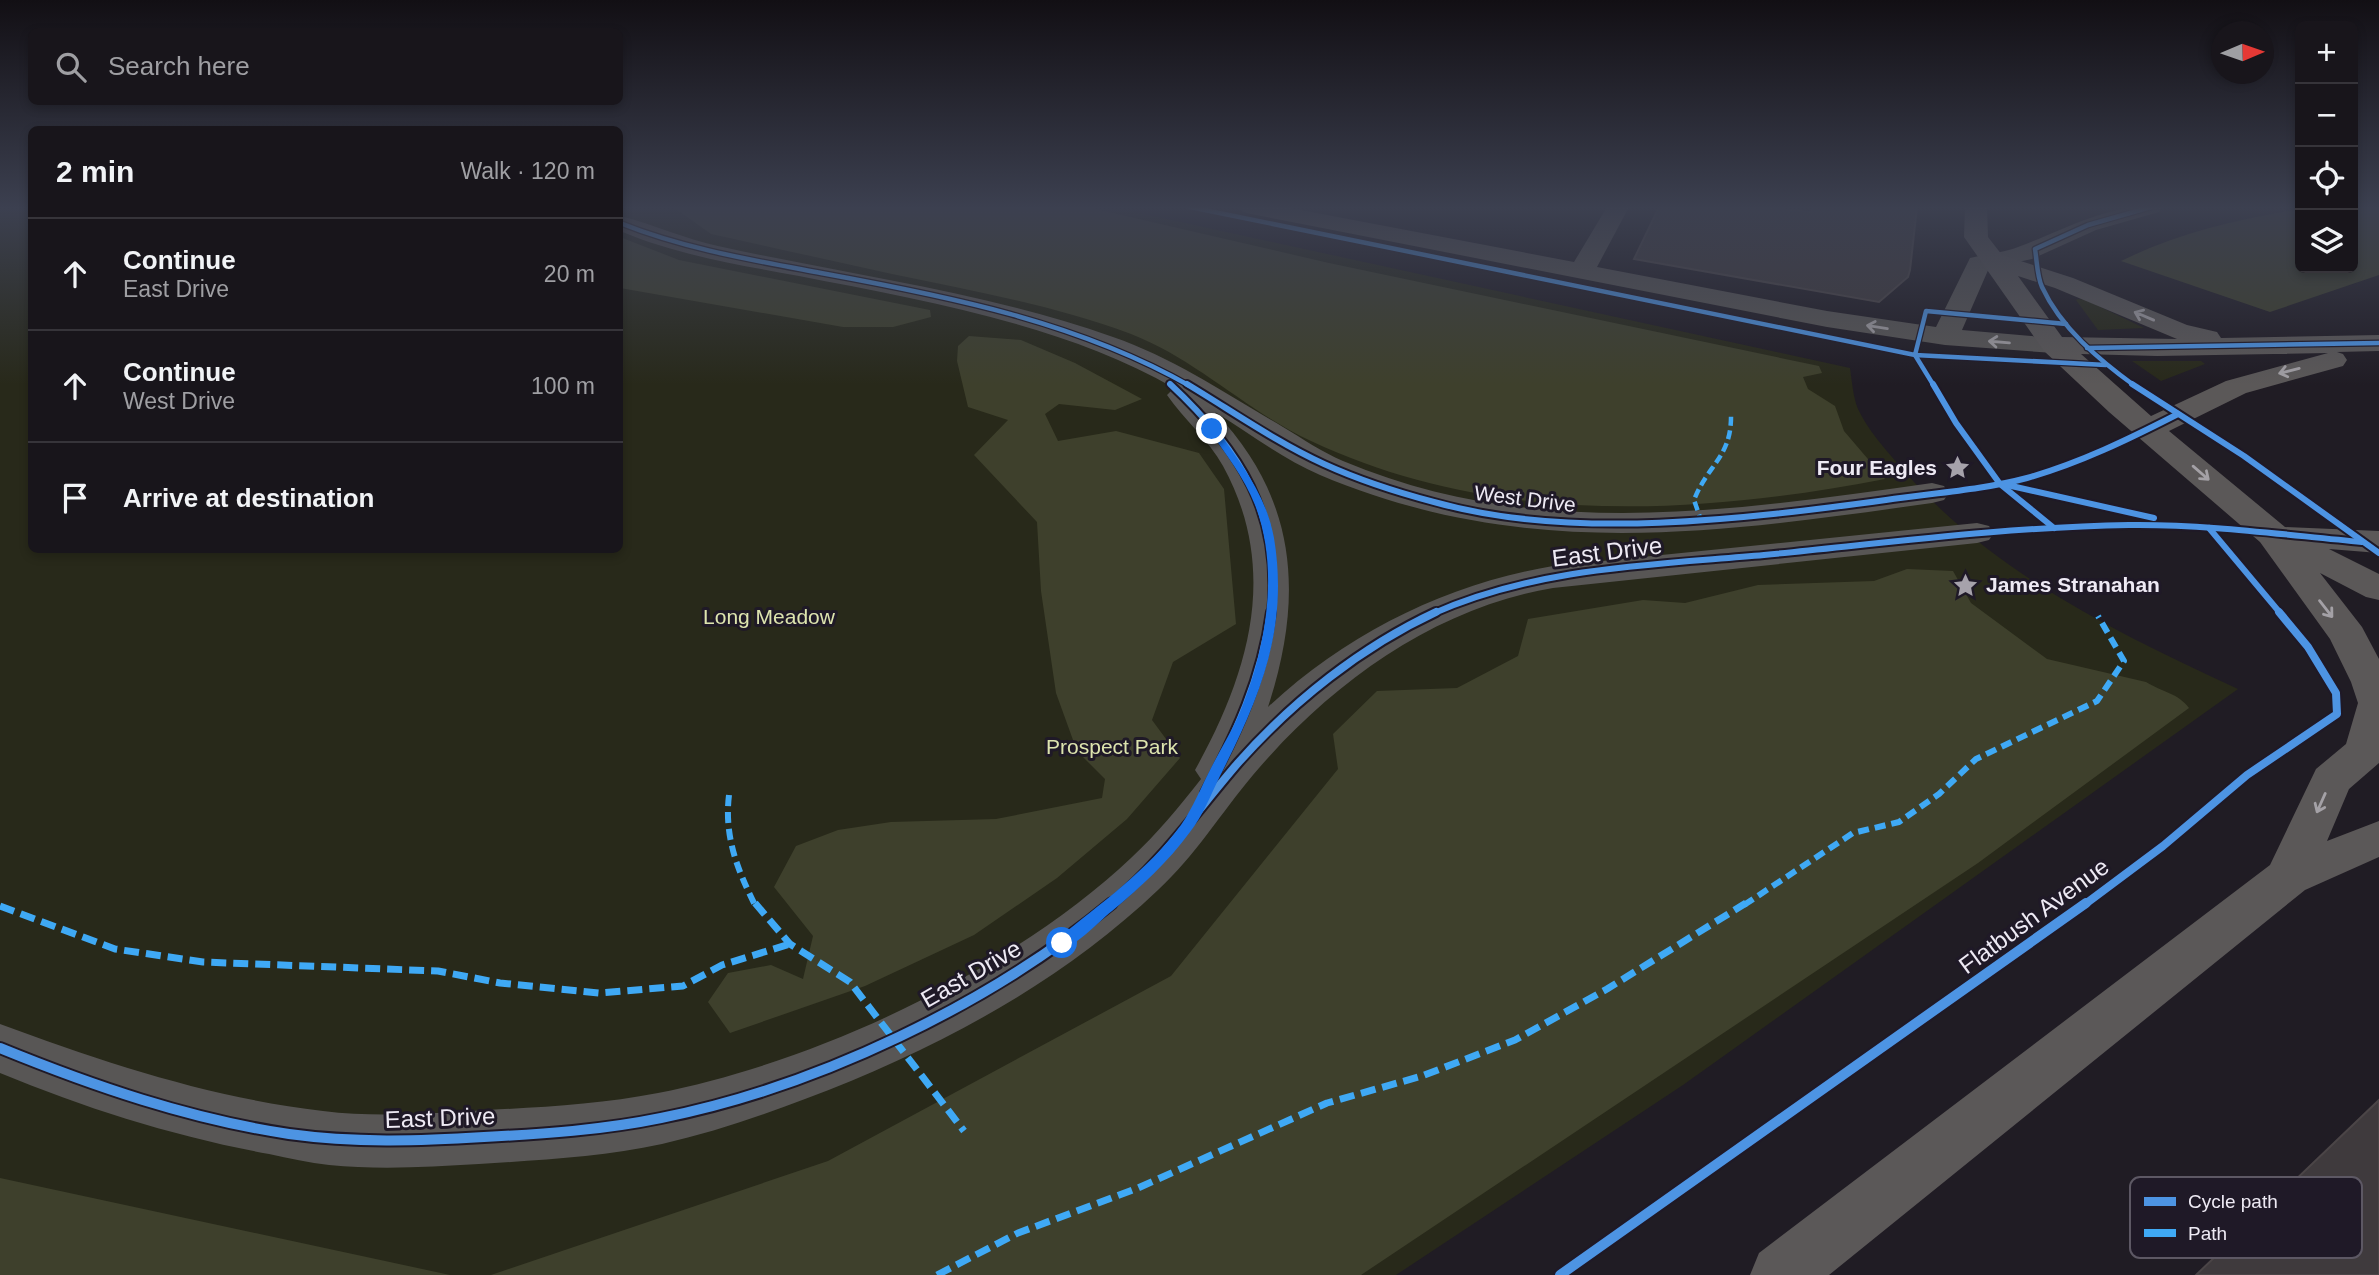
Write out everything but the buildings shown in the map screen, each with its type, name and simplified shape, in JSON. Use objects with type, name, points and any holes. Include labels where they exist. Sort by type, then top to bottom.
[{"type":"main road","points":[[1997,266],[2054,345],[2120,406],[2272,534],[2348,636],[2368,674],[2378,703],[2365,751],[2332,780],[2288,877]]},
{"type":"main road","points":[[2012,266],[2064,283],[2178,331],[2257,346]]},
{"type":"main road","points":[[2054,345],[2106,348],[2379,346]]},
{"type":"main road","points":[[2149,429],[2236,387],[2379,346]]},
{"type":"main road","points":[[2272,534],[2379,542]]},
{"type":"main road","points":[[2272,534],[2379,589]]},
{"type":"main road","points":[[1781,1275],[2288,877],[2379,838]]},
{"type":"street","name":"West Drive","points":[[789,266],[990,309],[1086,337],[1146,361],[1326,466],[1390,490],[1460,509],[1565,523],[1691,523],[1932,493]]},
{"type":"street","points":[[1553,266],[1827,319],[1945,337],[2054,345]]},
{"type":"street","points":[[1581,272],[1584,266]]},
{"type":"street","points":[[1945,337],[1977,266]]},
{"type":"street","name":"West Drive","points":[[1146,361],[1186,398],[1250,482],[1261,507],[1269,537],[1273,577],[1270,627],[1246,712],[1187,827]]},
{"type":"street","name":"East Drive","points":[[0,1048],[76,1080],[162,1107],[335,1139],[438,1140],[533,1134],[644,1121],[733,1101],[894,1039],[981,994],[1062,943],[1137,882],[1187,827],[1239,762],[1293,708],[1328,679],[1385,639],[1437,612],[1503,587],[1566,575],[1977,533]]},
{"type":"green space","name":"Prospect Park","points":[[0,266],[28,266],[28,553],[623,553],[623,266],[1385,266],[1850,368],[1856,404],[1871,431],[1934,503],[1972,537],[2013,567],[2100,621],[2238,689],[1683,1085],[1396,1275],[0,1275]]},
{"type":"green space","points":[[623,266],[712,266],[930,310],[931,317],[893,327],[843,327],[623,289]]},
{"type":"green space","points":[[858,266],[1346,266],[1819,366],[1822,373],[1803,377],[1808,389],[1835,406],[1844,431],[1885,479],[1740,501],[1667,506],[1594,506],[1522,500],[1450,488],[1380,469],[1311,441],[1265,416],[1178,357],[1131,334],[1013,300]]},
{"type":"green space","points":[[2137,266],[2295,266],[2295,273],[2358,273],[2358,266],[2379,266],[2379,275],[2270,312]]},
{"type":"green space","points":[[2076,300],[2086,300],[2144,328],[2098,330]]},
{"type":"green space","points":[[969,336],[1021,340],[1075,363],[1142,399],[1115,410],[1059,404],[1045,414],[1058,441],[1116,431],[1199,453],[1224,489],[1236,624],[1173,662],[1152,720],[1180,758],[1127,819],[1057,878],[974,935],[865,986],[730,1033],[708,1002],[728,973],[771,965],[803,979],[813,936],[774,887],[796,846],[838,830],[891,822],[996,819],[1102,798],[1105,779],[1077,751],[1056,693],[1041,591],[1037,522],[974,455],[1008,420],[968,407],[957,361],[958,346]]},
{"type":"green space","points":[[2132,361],[2201,361],[2205,364],[2161,381]]},
{"type":"green space","points":[[1907,569],[1953,571],[1971,603],[2047,659],[2146,682],[2175,696],[2189,708],[1978,863],[1361,1275],[491,1275],[828,1161],[1171,976],[1338,769],[1333,734],[1377,691],[1457,688],[1518,656],[1528,619],[1643,600],[1685,603],[1758,585],[1874,581]]},
{"type":"green space","points":[[0,1178],[450,1275],[0,1275]]},
{"type":"marked path","points":[[1702,523],[1694,500],[1699,487],[1729,442],[1731,414]]},
{"type":"marked path","points":[[937,1275],[1018,1233],[1138,1188],[1327,1103],[1422,1076],[1515,1040],[1607,989],[1719,921],[1853,833],[1899,822],[1939,794],[1976,759],[2097,701],[2124,661],[2098,616]]},
{"type":"marked path","points":[[729,795],[726,818],[730,842],[737,869],[756,906],[790,944],[850,982],[964,1131]]},
{"type":"marked path","points":[[0,906],[115,949],[203,962],[438,971],[500,983],[599,993],[683,986],[722,965],[790,944]]},
{"type":"cycle path","points":[[785,266],[921,294],[1083,336],[1154,366],[1322,464],[1358,479],[1437,503],[1516,517],[1596,523],[1677,522],[1758,516],[2000,484],[2047,472],[2091,455],[2178,414]]},
{"type":"cycle path","points":[[1481,266],[1915,355],[1926,311],[2066,324]]},
{"type":"cycle path","points":[[2038,266],[2041,285],[2066,324],[2106,365],[2140,390],[2244,456],[2379,553]]},
{"type":"cycle path","points":[[2087,348],[2379,343]]},
{"type":"cycle path","points":[[2054,528],[2000,484],[1956,423],[1915,355],[2106,365]]},
{"type":"cycle path","points":[[1170,384],[1211,425],[1246,473],[1261,508],[1272,559],[1272,611],[1255,688],[1242,722],[1205,793]]},
{"type":"cycle path","points":[[2007,485],[2154,518]]},
{"type":"cycle path","points":[[0,1048],[80,1080],[163,1106],[247,1126],[333,1139],[410,1141],[525,1135],[621,1125],[678,1115],[788,1081],[881,1044],[926,1023],[1013,975],[1094,918],[1148,872],[1241,760],[1307,696],[1381,642],[1434,613],[1473,597],[1553,577],[1636,565],[1946,536],[2086,526],[2161,525],[2362,542]]},
{"type":"cycle path","name":"Flatbush Avenue","points":[[1560,1275],[2062,921],[2163,846],[2247,775],[2337,714],[2336,693],[2308,647],[2209,528]]},
{"type":"place","name":"Four Eagles","points":[[1957,468]]},
{"type":"place","name":"James Stranahan","points":[[1966,585]]},
{"type":"route","points":[[1062,943],[1137,882],[1187,827],[1246,712],[1261,667],[1270,627],[1273,577],[1269,537],[1261,507],[1250,482],[1212,429]]},
{"type":"park label","name":"Long Meadow","points":[[769,617]]}]
